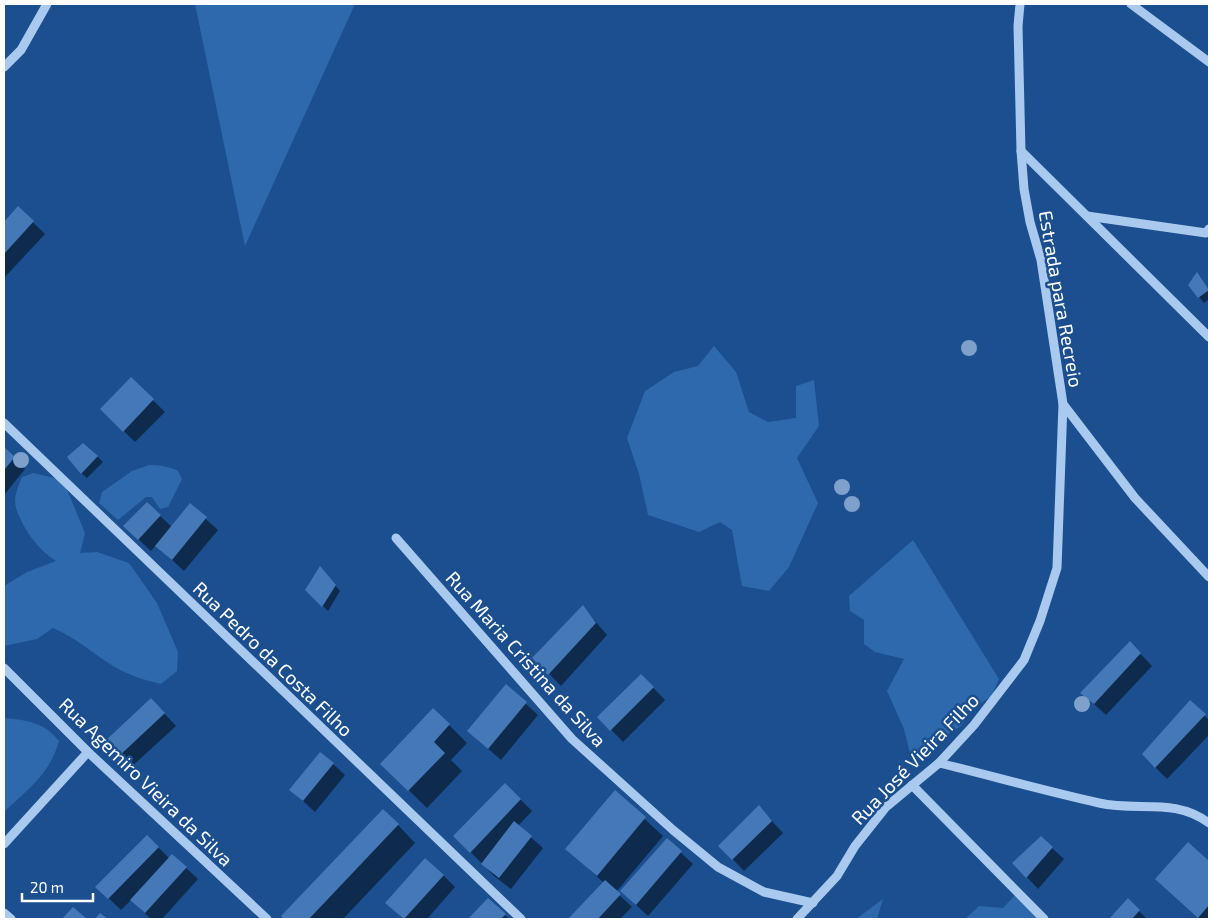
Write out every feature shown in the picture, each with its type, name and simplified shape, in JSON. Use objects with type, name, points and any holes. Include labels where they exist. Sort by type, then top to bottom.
[{"type":"street","points":[[4,66],[20,50],[47,4]]},
{"type":"street","name":"Estrada para Recreio","points":[[1020,4],[1018,26],[1020,151],[1030,222],[1041,260],[1063,404],[1135,498],[1209,577]]},
{"type":"street","points":[[1131,4],[1209,62]]},
{"type":"street","points":[[1020,151],[1209,337]]},
{"type":"street","points":[[1087,216],[1206,233],[1209,229]]},
{"type":"street","name":"Rua José Vieira Filho","points":[[797,919],[837,876],[855,846],[886,807],[939,763],[974,725],[1024,660],[1040,621],[1057,568],[1063,404]]},
{"type":"street","name":"Rua Pedro da Costa Filho","points":[[4,423],[521,919]]},
{"type":"street","name":"Rua Maria Cristina da Silva","points":[[396,538],[572,739],[673,830],[718,868],[764,892],[813,903]]},
{"type":"street","name":"Rua Agemiro Vieira da Silva","points":[[4,668],[88,752],[267,919]]},
{"type":"street","points":[[4,844],[88,752]]},
{"type":"street","points":[[939,763],[1101,804],[1182,808],[1199,815],[1209,823]]},
{"type":"street","points":[[912,785],[1044,919]]},
{"type":"street","points":[[4,913],[10,919]]},
{"type":"shaded area","points":[[195,4],[355,4],[245,246]]},
{"type":"shaded area","points":[[714,346],[736,372],[749,412],[768,422],[796,418],[796,386],[814,380],[819,426],[797,458],[818,503],[789,567],[769,591],[742,586],[732,530],[720,522],[699,532],[648,515],[639,474],[627,438],[645,391],[674,372],[698,366]]},
{"type":"shaded area","points":[[149,465],[174,469],[178,471],[182,479],[168,507],[160,509],[152,497],[146,497],[118,520],[99,503],[102,492],[132,471]]},
{"type":"shaded area","points":[[33,473],[63,480],[85,533],[80,553],[97,552],[129,563],[157,603],[178,652],[177,671],[161,684],[136,677],[119,669],[53,628],[37,639],[4,646],[4,586],[27,572],[56,561],[43,551],[32,538],[16,508],[16,496],[22,477]]},
{"type":"shaded area","points":[[913,540],[999,679],[991,697],[975,706],[961,726],[911,757],[904,729],[887,691],[904,659],[875,652],[864,644],[864,620],[850,611],[849,596]]},
{"type":"shaded area","points":[[4,718],[34,723],[47,730],[59,741],[55,753],[44,772],[4,812]]},
{"type":"shaded area","points":[[1016,894],[1041,919],[965,919],[979,906],[1003,908]]},
{"type":"shaded area","points":[[883,899],[877,919],[856,919]]},
{"type":"building","points":[[18,206],[34,221],[4,254],[4,222]]},
{"type":"building","points":[[1197,272],[1209,290],[1198,298],[1188,285]]},
{"type":"building","points":[[131,377],[154,399],[123,432],[100,409]]},
{"type":"building","points":[[83,443],[98,456],[81,474],[67,457]]},
{"type":"building","points":[[4,447],[15,457],[4,470]]},
{"type":"building","points":[[147,502],[161,515],[138,540],[123,526]]},
{"type":"building","points":[[190,503],[207,517],[172,560],[155,546]]},
{"type":"building","points":[[320,566],[336,585],[322,607],[305,590]]},
{"type":"building","points":[[583,605],[596,623],[548,675],[532,658]]},
{"type":"building","points":[[1130,641],[1141,653],[1094,704],[1080,693]]},
{"type":"building","points":[[641,674],[654,687],[610,731],[597,717]]},
{"type":"building","points":[[506,684],[527,702],[488,749],[467,731]]},
{"type":"building","points":[[151,698],[165,713],[117,758],[103,743]]},
{"type":"building","points":[[1190,700],[1206,714],[1155,768],[1142,754]]},
{"type":"building","points":[[433,708],[450,724],[434,742],[445,753],[408,791],[380,764]]},
{"type":"building","points":[[320,752],[334,763],[303,801],[289,790]]},
{"type":"building","points":[[505,783],[521,799],[470,853],[453,836]]},
{"type":"building","points":[[615,790],[646,817],[597,876],[565,849]]},
{"type":"building","points":[[759,805],[772,821],[732,860],[718,846]]},
{"type":"building","points":[[383,809],[399,824],[309,919],[284,919],[281,916]]},
{"type":"building","points":[[514,821],[532,836],[499,878],[481,864]]},
{"type":"building","points":[[147,835],[159,847],[108,899],[95,887]]},
{"type":"building","points":[[1041,836],[1053,847],[1026,878],[1012,863]]},
{"type":"building","points":[[667,838],[682,851],[636,905],[620,891]]},
{"type":"building","points":[[1188,842],[1209,861],[1209,905],[1198,918],[1155,879]]},
{"type":"building","points":[[172,854],[187,867],[145,913],[130,900]]},
{"type":"building","points":[[425,858],[444,875],[404,919],[385,903]]},
{"type":"building","points":[[605,880],[621,894],[598,919],[568,919]]},
{"type":"building","points":[[488,898],[506,914],[501,919],[468,919]]},
{"type":"building","points":[[1128,898],[1140,910],[1132,919],[1109,919]]},
{"type":"building","points":[[73,907],[87,919],[62,919]]},
{"type":"building","points":[[100,913],[108,919],[95,919]]}]
